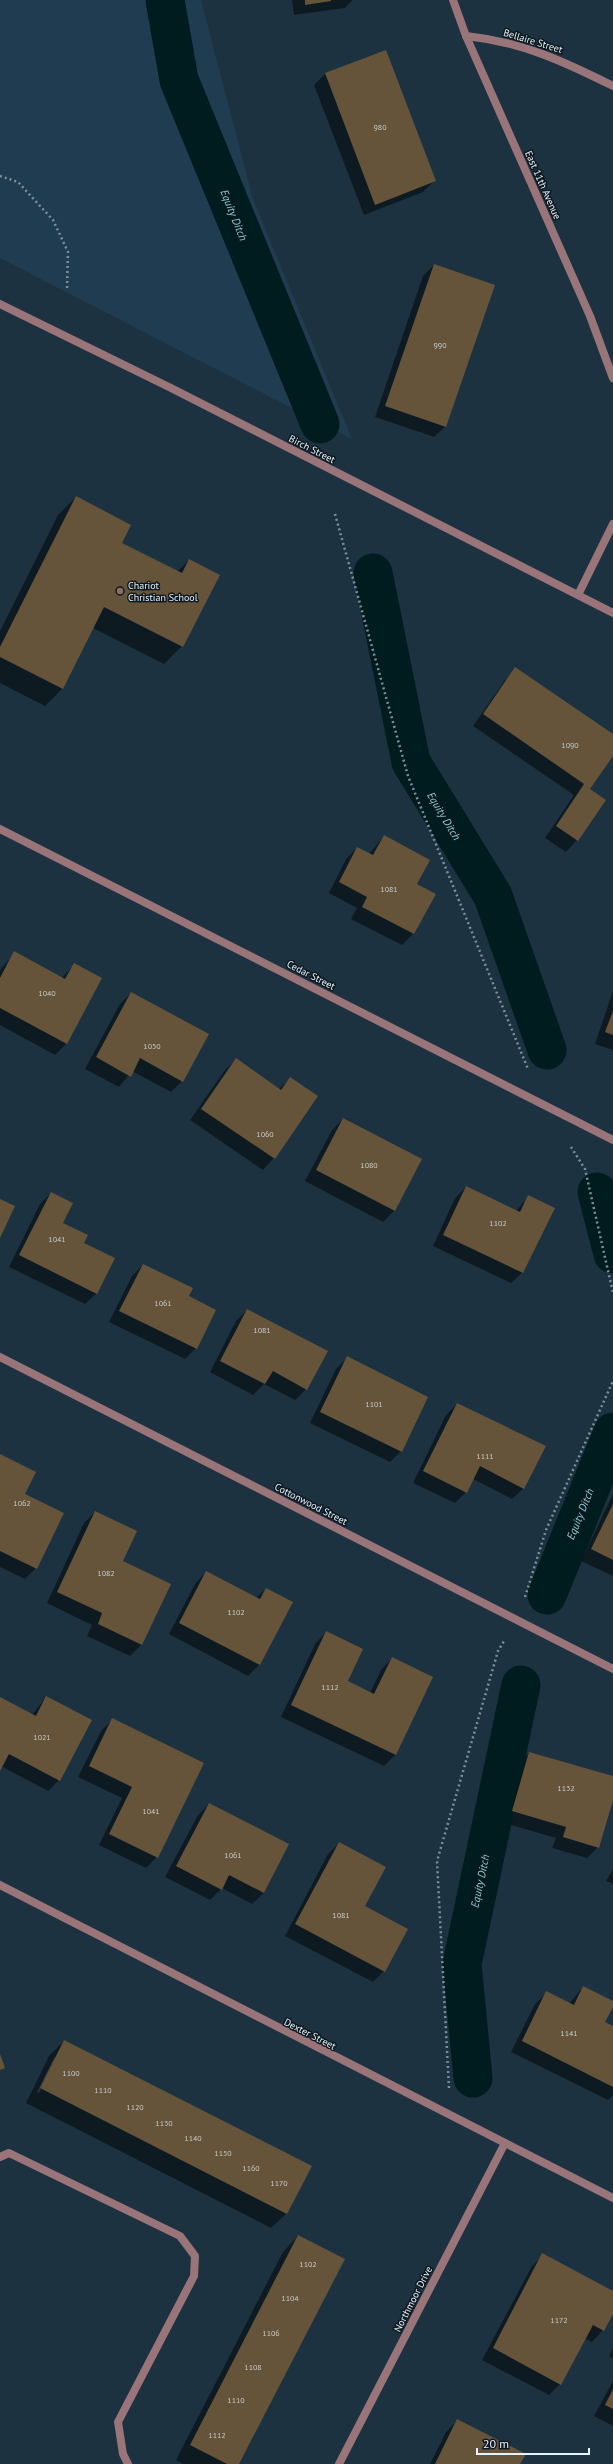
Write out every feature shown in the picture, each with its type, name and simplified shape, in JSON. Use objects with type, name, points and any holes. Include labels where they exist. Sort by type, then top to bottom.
[{"type":"street","name":"East 11th Avenue","points":[[453,0],[466,36],[590,316],[613,378]]},
{"type":"street","name":"Bellaire Street","points":[[466,36],[522,46],[560,59],[613,86]]},
{"type":"street","name":"Birch Street","points":[[0,304],[143,374],[613,613]]},
{"type":"street","points":[[578,595],[613,524]]},
{"type":"street","name":"Cedar Street","points":[[0,829],[613,1140]]},
{"type":"street","name":"Cottonwood Street","points":[[0,1357],[613,1669]]},
{"type":"street","name":"Dexter Street","points":[[0,1885],[613,2198]]},
{"type":"street","name":"Northmoor Drive","points":[[340,2464],[505,2143]]},
{"type":"street","points":[[0,2157],[9,2153],[180,2236],[195,2256],[194,2276],[118,2422],[123,2454],[128,2464]]},
{"type":"path","points":[[0,176],[18,182],[53,220],[68,252],[67,291]]},
{"type":"path","points":[[335,514],[408,776],[542,1104]]},
{"type":"path","points":[[568,1143],[585,1168],[613,1293]]},
{"type":"path","points":[[448,2114],[449,2061],[437,1861],[498,1651],[516,1619],[532,1579],[546,1530],[613,1381]]},
{"type":"shaded area","points":[[0,0],[201,0],[253,199],[352,439],[0,258]]},
{"type":"building","points":[[305,0],[331,0],[331,1],[305,5]]},
{"type":"building","points":[[386,50],[436,181],[375,205],[325,73]]},
{"type":"building","points":[[434,264],[495,285],[446,427],[385,406]]},
{"type":"building","name":"Chariot Christian School","points":[[76,496],[131,525],[122,543],[182,573],[189,559],[220,575],[183,647],[104,607],[63,689],[0,657],[0,647]]},
{"type":"building","points":[[515,667],[613,734],[613,756],[590,789],[606,800],[578,841],[556,826],[584,784],[483,714]]},
{"type":"building","points":[[384,835],[430,860],[417,884],[436,894],[414,934],[362,907],[367,897],[339,882],[357,847],[373,855]]},
{"type":"building","points":[[14,951],[65,979],[74,963],[102,978],[67,1044],[0,1008],[0,978]]},
{"type":"building","points":[[131,992],[209,1034],[183,1082],[140,1058],[131,1077],[96,1057]]},
{"type":"building","points":[[613,1011],[613,1035],[605,1032]]},
{"type":"building","points":[[236,1058],[281,1090],[290,1077],[318,1096],[275,1159],[201,1109]]},
{"type":"building","points":[[343,1118],[422,1159],[395,1211],[316,1170]]},
{"type":"building","points":[[466,1186],[520,1212],[528,1195],[555,1208],[523,1273],[443,1235]]},
{"type":"building","points":[[51,1192],[73,1203],[63,1223],[88,1235],[84,1243],[115,1258],[97,1294],[19,1255]]},
{"type":"building","points":[[0,1199],[15,1206],[0,1238]]},
{"type":"building","points":[[143,1264],[193,1288],[189,1296],[216,1310],[197,1349],[119,1311]]},
{"type":"building","points":[[247,1309],[328,1351],[307,1390],[273,1371],[265,1384],[220,1361]]},
{"type":"building","points":[[347,1356],[428,1397],[402,1452],[320,1412]]},
{"type":"building","points":[[457,1403],[546,1446],[524,1489],[480,1466],[467,1493],[423,1471]]},
{"type":"building","points":[[0,1454],[36,1472],[25,1494],[64,1513],[37,1569],[0,1551]]},
{"type":"building","points":[[613,1504],[613,1560],[591,1549]]},
{"type":"building","points":[[95,1511],[137,1531],[123,1561],[171,1584],[142,1645],[98,1624],[102,1613],[57,1592]]},
{"type":"building","points":[[206,1571],[260,1599],[266,1588],[293,1602],[260,1665],[179,1623]]},
{"type":"building","points":[[326,1631],[363,1649],[348,1681],[374,1694],[392,1657],[433,1677],[396,1755],[291,1705]]},
{"type":"building","points":[[46,1696],[92,1720],[60,1781],[9,1754],[0,1771],[0,1697],[36,1716]]},
{"type":"building","points":[[112,1718],[204,1763],[158,1858],[109,1834],[132,1787],[89,1766]]},
{"type":"building","points":[[529,1752],[613,1776],[613,1800],[599,1848],[563,1837],[566,1827],[512,1811]]},
{"type":"building","points":[[209,1803],[289,1844],[264,1893],[229,1875],[222,1890],[176,1866]]},
{"type":"building","points":[[339,1842],[386,1867],[365,1906],[408,1929],[385,1972],[295,1924]]},
{"type":"building","points":[[583,1986],[613,2001],[613,2007],[605,2022],[613,2026],[613,2087],[522,2041],[546,1991],[574,2005]]},
{"type":"building","points":[[64,2040],[312,2166],[287,2214],[40,2088]]},
{"type":"building","points":[[0,2054],[5,2068],[0,2070]]},
{"type":"building","points":[[298,2235],[345,2259],[239,2464],[227,2464],[190,2445]]},
{"type":"building","points":[[542,2253],[613,2291],[613,2314],[604,2331],[593,2325],[561,2385],[493,2348]]},
{"type":"building","points":[[613,2389],[613,2409],[605,2405]]},
{"type":"building","points":[[457,2419],[526,2454],[520,2464],[435,2464]]},
{"type":"waterway","name":"Equity Ditch","points":[[165,0],[179,80],[320,424]]},
{"type":"waterway","name":"Equity Ditch","points":[[373,573],[411,762],[493,896],[547,1050]]},
{"type":"waterway","name":"Equity Ditch","points":[[597,1192],[613,1254]]},
{"type":"waterway","name":"Equity Ditch","points":[[547,1595],[613,1432]]},
{"type":"waterway","name":"Equity Ditch","points":[[473,2078],[462,1964],[521,1685]]},
{"type":"place","name":"Chariot Christian School","points":[[120,591]]}]
